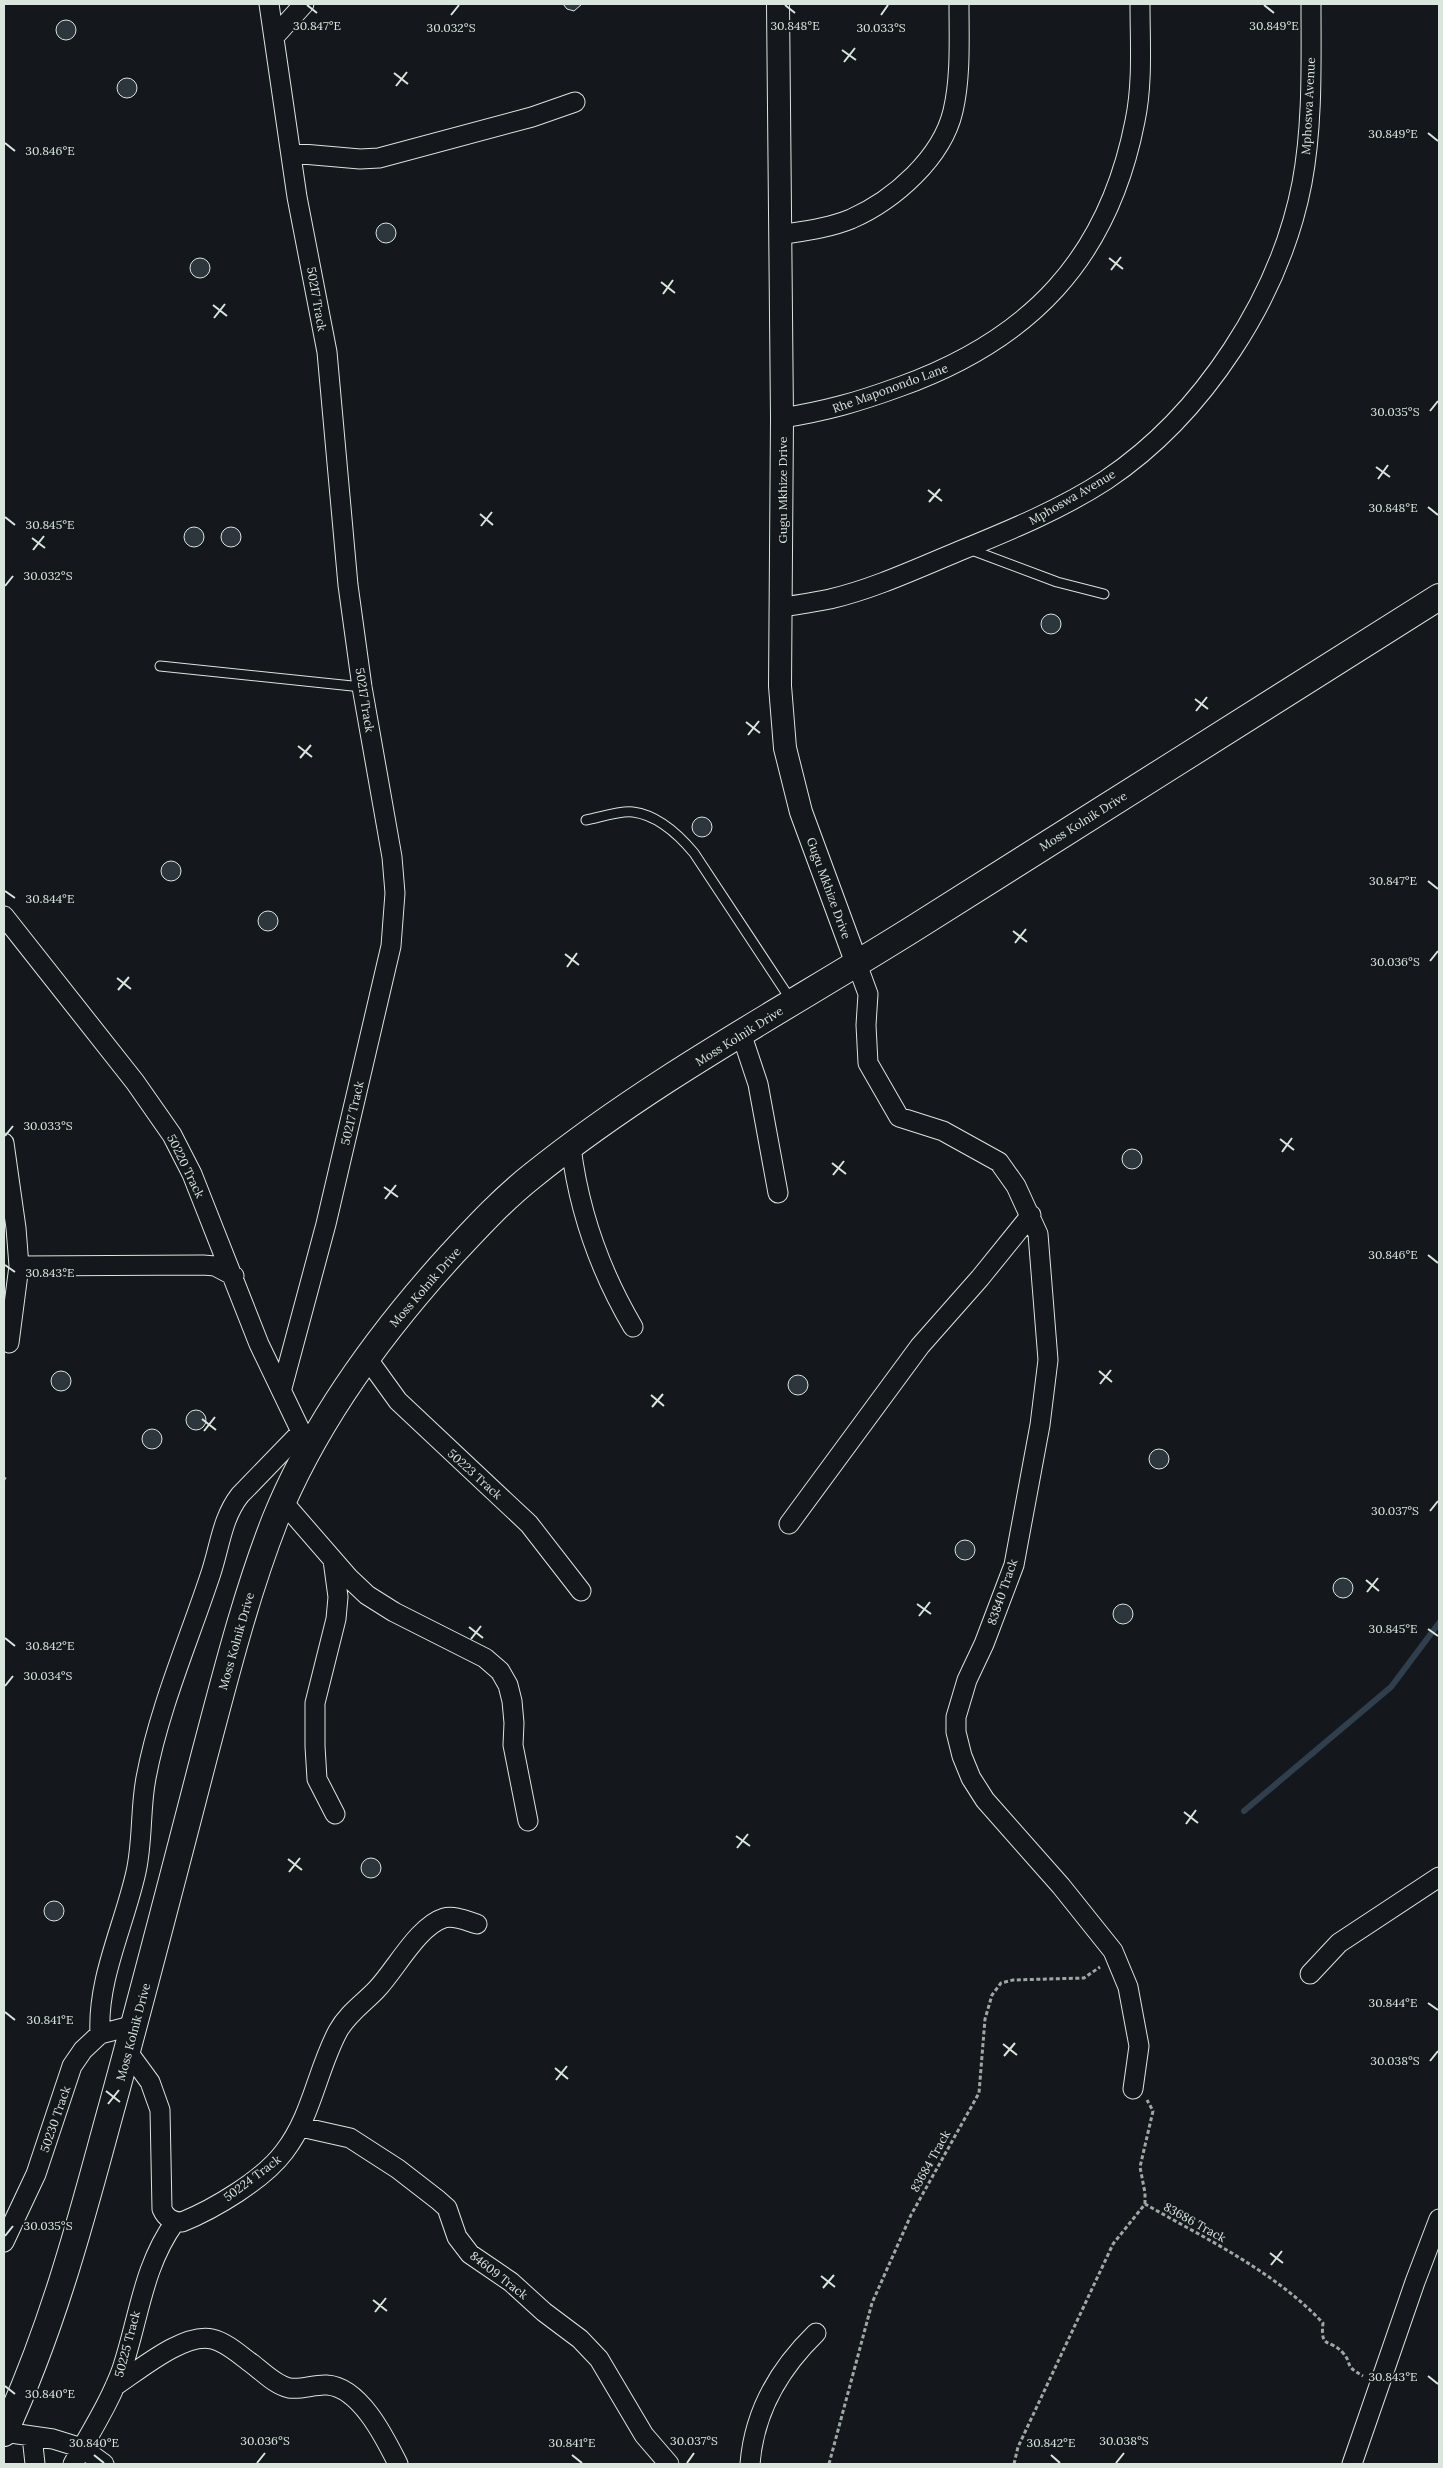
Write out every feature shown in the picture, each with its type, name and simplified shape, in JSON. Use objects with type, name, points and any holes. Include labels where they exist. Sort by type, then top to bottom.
[{"type":"main road","name":"Moss Kolnik Drive","points":[[4,2432],[42,2341],[66,2276],[128,2052],[237,1633],[283,1502],[305,1441],[410,1302],[490,1213],[532,1176],[622,1110],[741,1033],[856,964],[1439,597]]},
{"type":"street","name":"50217 Track","points":[[269,4],[291,153],[328,361],[348,585],[362,687],[392,857],[395,893],[390,946],[326,1224],[282,1388]]},
{"type":"street","points":[[275,36],[304,4]]},
{"type":"street","name":"Gugu Mkhize Drive","points":[[778,4],[782,418],[780,686],[785,748],[802,812],[856,964]]},
{"type":"street","points":[[780,235],[821,228],[851,219],[888,198],[918,172],[937,147],[953,111],[959,54],[959,4]]},
{"type":"street","name":"Rhe Maponondo Lane","points":[[782,418],[827,411],[859,401],[956,364],[997,340],[1028,317],[1058,287],[1082,256],[1105,216],[1123,170],[1136,119],[1140,62],[1140,4]]},
{"type":"street","name":"Mphoswa Avenue","points":[[782,607],[832,598],[904,574],[1030,522],[1105,480],[1140,454],[1172,425],[1203,391],[1244,332],[1272,274],[1291,225],[1302,183],[1309,127],[1311,4]]},
{"type":"street","points":[[291,153],[360,159],[379,158],[532,117],[575,102]]},
{"type":"street","name":"50220 Track","points":[[4,916],[123,1066],[164,1123],[192,1174],[234,1276],[259,1344],[282,1388],[305,1441]]},
{"type":"street","name":"83840 Track","points":[[856,964],[868,994],[866,1025],[868,1063],[899,1117],[942,1131],[999,1162],[1016,1186],[1031,1215],[1038,1234],[1047,1324],[1048,1360],[1041,1417],[1014,1565],[984,1644],[967,1680],[956,1717],[956,1732],[968,1770],[985,1800],[1017,1839],[1061,1886],[1113,1951],[1128,1987],[1139,2046],[1133,2089]]},
{"type":"street","points":[[741,1033],[758,1084],[778,1193]]},
{"type":"street","points":[[4,1143],[16,1228],[18,1266],[9,1344]]},
{"type":"street","points":[[571,1147],[575,1179],[598,1260],[615,1296],[633,1326]]},
{"type":"street","points":[[789,1524],[920,1346],[980,1278],[1031,1215]]},
{"type":"street","points":[[18,1266],[203,1265],[215,1266],[234,1276]]},
{"type":"street","name":"50223 Track","points":[[367,1358],[398,1402],[529,1524],[581,1591]]},
{"type":"street","points":[[100,2034],[100,2018],[113,1950],[136,1872],[143,1826],[145,1780],[149,1763],[173,1680],[212,1571],[225,1522],[240,1495],[305,1441]]},
{"type":"street","points":[[283,1502],[333,1560],[367,1595],[394,1612],[485,1658],[500,1671],[508,1684],[512,1701],[514,1723],[513,1746],[528,1821]]},
{"type":"street","points":[[333,1560],[338,1597],[333,1632],[315,1703],[315,1754],[317,1779],[335,1814]]},
{"type":"street","points":[[1310,1974],[1339,1943],[1439,1876]]},
{"type":"street","name":"50224 Track","points":[[175,2222],[182,2222],[202,2213],[256,2177],[283,2154],[301,2127],[329,2050],[339,2030],[354,2010],[377,1989],[426,1930],[436,1921],[451,1916],[477,1924]]},
{"type":"street","name":"50230 Track","points":[[4,2242],[36,2174],[72,2066],[83,2050],[100,2034],[135,2025]]},
{"type":"street","points":[[128,2052],[150,2082],[157,2098],[161,2130],[160,2202],[164,2214],[175,2222]]},
{"type":"street","name":"84609 Track","points":[[301,2127],[350,2138],[398,2169],[444,2204],[450,2213],[458,2237],[470,2254],[511,2282],[544,2312],[591,2349],[600,2359],[644,2435],[669,2464]]},
{"type":"street","points":[[1352,2464],[1439,2219]]},
{"type":"street","name":"50225 Track","points":[[73,2464],[115,2386],[126,2354],[148,2273],[159,2248],[175,2222]]},
{"type":"street","points":[[750,2464],[752,2440],[773,2386],[794,2355],[816,2333]]},
{"type":"street","points":[[115,2386],[176,2347],[195,2340],[212,2338],[227,2346],[277,2382],[289,2388],[325,2384],[336,2386],[344,2391],[358,2402],[371,2417],[398,2464]]},
{"type":"street","points":[[4,2432],[32,2436],[82,2448],[104,2464]]},
{"type":"street","points":[[32,2436],[36,2464]]},
{"type":"lane","points":[[967,548],[1057,582],[1104,594]]},
{"type":"lane","points":[[160,666],[362,687]]},
{"type":"lane","points":[[586,820],[632,812],[656,821],[682,839],[694,853],[792,1002]]},
{"type":"path","name":"83684 Track","points":[[829,2464],[872,2303],[915,2207],[979,2093],[986,2019],[992,1996],[1001,1983],[1013,1980],[1084,1978],[1099,1969],[1113,1951]]},
{"type":"path","points":[[1133,2089],[1148,2101],[1153,2111],[1140,2167],[1145,2192],[1145,2204]]},
{"type":"path","name":"83686 Track","points":[[1014,2464],[1026,2430],[1113,2244],[1145,2204],[1233,2253],[1309,2309],[1323,2323],[1322,2336],[1324,2342],[1343,2353],[1350,2369],[1364,2376],[1382,2377]]},
{"type":"building","points":[[563,4],[582,4],[574,11],[567,9]]},
{"type":"building","points":[[66,20],[73,23],[76,30],[73,37],[66,40],[59,37],[56,30],[59,23]]},
{"type":"building","points":[[127,78],[134,81],[137,88],[134,95],[127,98],[120,95],[117,88],[120,81]]},
{"type":"building","points":[[386,223],[393,226],[396,233],[393,240],[386,243],[379,240],[376,233],[379,226]]},
{"type":"building","points":[[200,258],[207,261],[210,268],[207,275],[200,278],[193,275],[190,268],[193,261]]},
{"type":"building","points":[[194,527],[201,530],[204,537],[201,544],[194,547],[187,544],[184,537],[187,530]]},
{"type":"building","points":[[231,527],[238,530],[241,537],[238,544],[231,547],[224,544],[221,537],[224,530]]},
{"type":"building","points":[[1051,614],[1058,617],[1061,624],[1058,631],[1051,634],[1044,631],[1041,624],[1044,617]]},
{"type":"building","points":[[702,817],[709,820],[712,827],[709,834],[702,837],[695,834],[692,827],[695,820]]},
{"type":"building","points":[[171,861],[178,864],[181,871],[178,878],[171,881],[164,878],[161,871],[164,864]]},
{"type":"building","points":[[268,911],[275,914],[278,921],[275,928],[268,931],[261,928],[258,921],[261,914]]},
{"type":"building","points":[[1132,1149],[1139,1152],[1142,1159],[1139,1166],[1132,1169],[1125,1166],[1122,1159],[1125,1152]]},
{"type":"building","points":[[61,1371],[68,1374],[71,1381],[68,1388],[61,1391],[54,1388],[51,1381],[54,1374]]},
{"type":"building","points":[[798,1375],[805,1378],[808,1385],[805,1392],[798,1395],[791,1392],[788,1385],[791,1378]]},
{"type":"building","points":[[196,1410],[203,1413],[206,1420],[203,1427],[196,1430],[189,1427],[186,1420],[189,1413]]},
{"type":"building","points":[[152,1429],[159,1432],[162,1439],[159,1446],[152,1449],[145,1446],[142,1439],[145,1432]]},
{"type":"building","points":[[1159,1449],[1166,1452],[1169,1459],[1166,1466],[1159,1469],[1152,1466],[1149,1459],[1152,1452]]},
{"type":"building","points":[[965,1540],[972,1543],[975,1550],[972,1557],[965,1560],[958,1557],[955,1550],[958,1543]]},
{"type":"building","points":[[1343,1578],[1350,1581],[1353,1588],[1350,1595],[1343,1598],[1336,1595],[1333,1588],[1336,1581]]},
{"type":"building","points":[[1123,1604],[1130,1607],[1133,1614],[1130,1621],[1123,1624],[1116,1621],[1113,1614],[1116,1607]]},
{"type":"building","points":[[371,1858],[378,1861],[381,1868],[378,1875],[371,1878],[364,1875],[361,1868],[364,1861]]},
{"type":"building","points":[[54,1901],[61,1904],[64,1911],[61,1918],[54,1921],[47,1918],[44,1911],[47,1904]]},
{"type":"waterway","points":[[1244,1811],[1391,1687],[1439,1623]]}]
